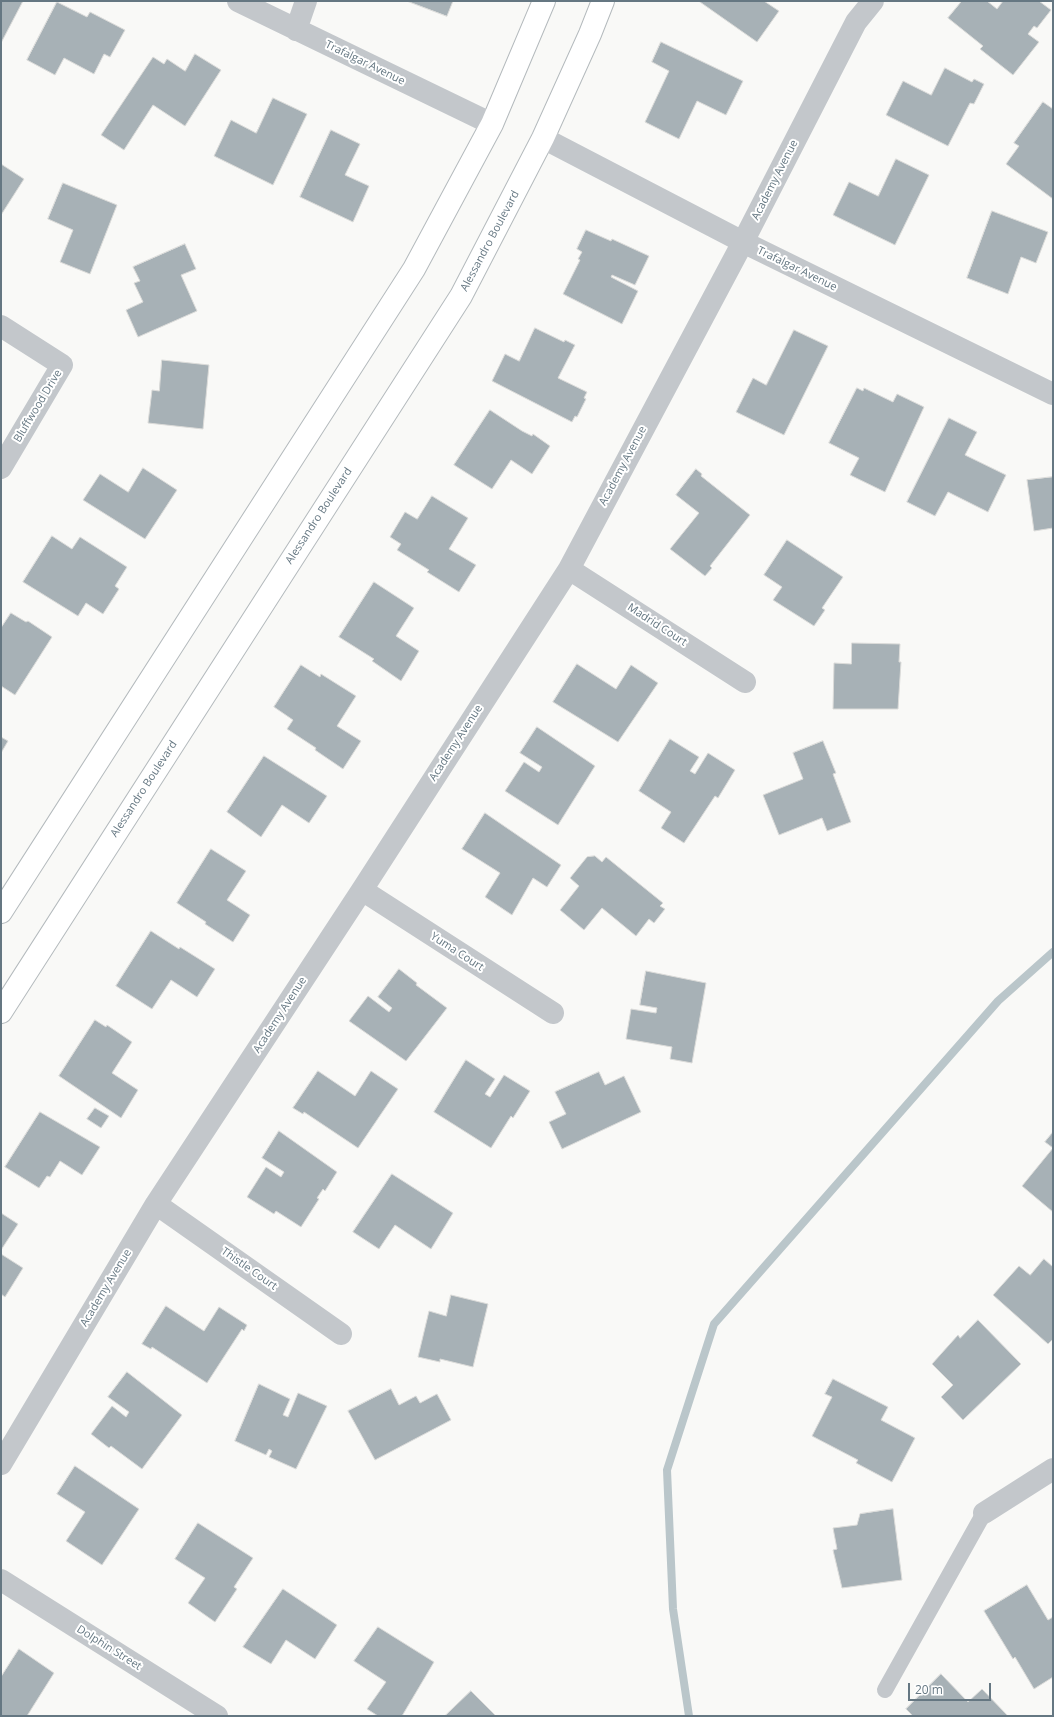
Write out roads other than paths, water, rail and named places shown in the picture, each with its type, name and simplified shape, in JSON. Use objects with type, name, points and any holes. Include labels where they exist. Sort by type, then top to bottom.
[{"type":"main road","points":[[1,912],[414,269],[492,124],[544,1]]},
{"type":"main road","name":"Alessandro Boulevard","points":[[1,1012],[461,296],[544,138],[603,1]]},
{"type":"street","name":"Trafalgar Avenue","points":[[238,1],[492,124]]},
{"type":"street","points":[[296,30],[306,1]]},
{"type":"street","name":"Academy Avenue","points":[[1,1464],[156,1204],[362,890],[569,569],[743,242],[856,22],[873,1]]},
{"type":"street","name":"Trafalgar Avenue","points":[[544,138],[743,242],[1053,394]]},
{"type":"street","name":"Bluffwood Drive","points":[[1,326],[62,365],[1,468]]},
{"type":"street","name":"Madrid Court","points":[[569,569],[745,682]]},
{"type":"street","name":"Yuma Court","points":[[362,890],[553,1013]]},
{"type":"street","name":"Thistle Court","points":[[156,1204],[341,1334]]},
{"type":"street","points":[[984,1512],[1053,1469]]},
{"type":"street","name":"Dolphin Street","points":[[1,1580],[217,1716]]},
{"type":"lane","points":[[885,1690],[984,1512]]},
{"type":"waterway","points":[[689,1716],[673,1609],[667,1470],[714,1324],[998,1001],[1053,952]]}]
